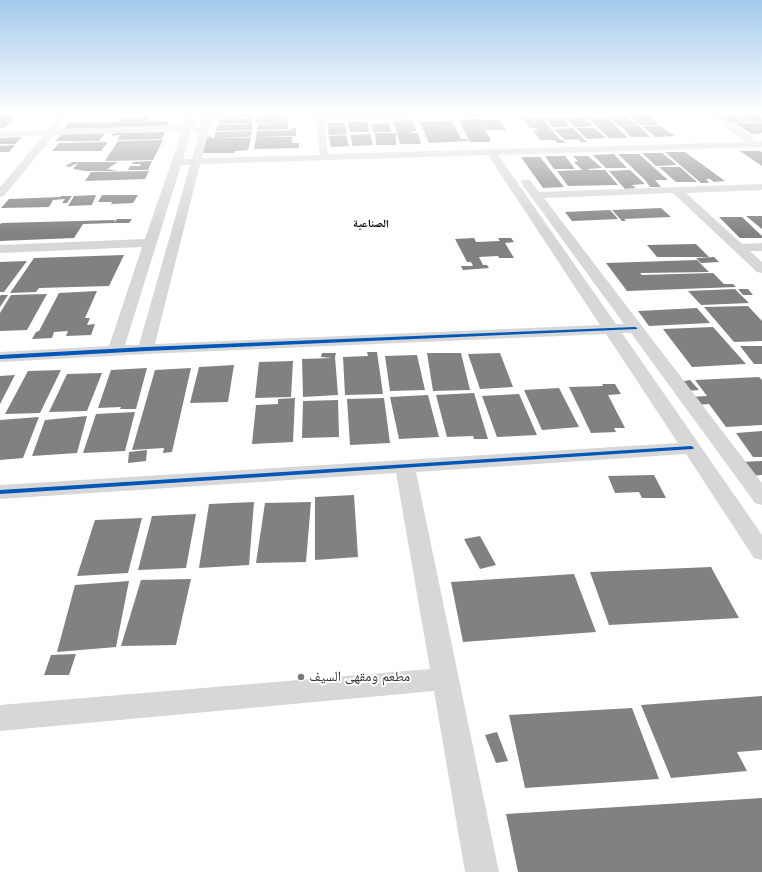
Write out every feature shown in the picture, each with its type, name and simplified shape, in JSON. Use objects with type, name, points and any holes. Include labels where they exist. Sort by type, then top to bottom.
[{"type":"street","points":[[0,194],[35,153]]},
{"type":"street","points":[[117,346],[180,153]]},
{"type":"street","points":[[147,344],[199,153]]},
{"type":"street","points":[[178,160],[341,153]]},
{"type":"street","points":[[197,159],[405,153]]},
{"type":"street","points":[[496,153],[607,323],[762,552]]},
{"type":"street","points":[[497,153],[536,195],[762,498]]},
{"type":"street","points":[[536,195],[762,187]]},
{"type":"street","points":[[168,188],[187,196]]},
{"type":"street","points":[[676,190],[762,269]]},
{"type":"street","points":[[0,249],[150,243]]},
{"type":"street","points":[[739,248],[762,247]]},
{"type":"street","points":[[0,357],[147,344],[631,322]]},
{"type":"street","points":[[0,345],[117,346]]},
{"type":"street","points":[[0,492],[691,448]]},
{"type":"street","points":[[406,466],[482,872]]},
{"type":"street","points":[[0,718],[445,679]]},
{"type":"building","points":[[110,153],[157,153],[153,160],[105,161]]},
{"type":"building","points":[[200,153],[234,153],[234,153]]},
{"type":"building","points":[[642,153],[662,153],[677,165],[656,166]]},
{"type":"building","points":[[666,153],[686,153],[725,181],[714,182],[710,179],[706,179],[709,183],[701,183]]},
{"type":"building","points":[[742,153],[762,153],[762,166]]},
{"type":"building","points":[[614,154],[627,168],[606,168],[593,155]]},
{"type":"building","points":[[618,154],[639,154],[668,180],[655,180],[661,187],[650,187],[645,180]]},
{"type":"building","points":[[545,156],[565,156],[575,169],[554,169]]},
{"type":"building","points":[[573,156],[588,156],[602,168],[588,169],[589,170],[605,170],[618,185],[568,186],[557,171],[582,170],[574,162],[578,161]]},
{"type":"building","points":[[521,157],[540,157],[564,187],[543,188]]},
{"type":"building","points":[[152,161],[148,170],[128,170],[130,166],[140,166],[141,164],[132,164],[133,162]]},
{"type":"building","points":[[73,162],[118,162],[107,169],[118,171],[85,171],[73,169],[78,163],[67,168],[69,166],[65,166]]},
{"type":"building","points":[[659,167],[680,167],[697,182],[676,182]]},
{"type":"building","points":[[630,170],[645,184],[632,185],[636,188],[625,189],[609,171]]},
{"type":"building","points":[[149,171],[145,179],[85,181],[91,172]]},
{"type":"building","points":[[96,195],[92,205],[68,206],[74,196]]},
{"type":"building","points":[[102,195],[138,195],[133,203],[111,204],[112,202],[98,202]]},
{"type":"building","points":[[72,196],[67,203],[62,203],[65,199],[53,200],[49,207],[1,208],[9,199]]},
{"type":"building","points":[[661,208],[671,217],[624,219],[626,221],[622,221],[612,210]]},
{"type":"building","points":[[610,210],[618,219],[572,221],[565,212]]},
{"type":"building","points":[[746,216],[762,216],[762,229]]},
{"type":"building","points":[[719,217],[742,217],[762,236],[762,238],[740,238]]},
{"type":"building","points":[[117,219],[132,219],[129,223],[114,223]]},
{"type":"building","points":[[115,220],[114,223],[83,224],[74,238],[0,241],[0,224],[2,223]]},
{"type":"building","points":[[474,238],[476,242],[500,241],[498,238],[511,238],[514,242],[505,243],[514,258],[499,258],[498,256],[479,257],[483,265],[487,265],[489,268],[463,270],[461,266],[473,266],[471,262],[467,262],[455,239]]},
{"type":"building","points":[[696,244],[709,257],[657,257],[647,245]]},
{"type":"building","points":[[124,255],[109,286],[39,288],[36,292],[10,293],[34,258]]},
{"type":"building","points":[[714,257],[719,262],[701,263],[696,258]]},
{"type":"building","points":[[697,260],[709,272],[640,273],[642,275],[713,273],[724,284],[733,284],[736,287],[627,291],[606,263]]},
{"type":"building","points":[[27,261],[4,292],[0,292],[0,262]]},
{"type":"building","points":[[735,289],[749,303],[701,305],[688,291]]},
{"type":"building","points":[[738,289],[748,289],[753,295],[743,295]]},
{"type":"building","points":[[97,291],[85,318],[90,318],[87,325],[95,324],[91,335],[66,336],[68,331],[54,332],[52,338],[32,339],[36,332],[39,331],[59,293]]},
{"type":"building","points":[[47,294],[27,330],[0,331],[0,313],[11,295]]},
{"type":"building","points":[[8,295],[0,307],[0,296]]},
{"type":"building","points":[[748,306],[762,321],[762,341],[734,342],[704,307]]},
{"type":"building","points":[[697,308],[710,323],[649,326],[638,311]]},
{"type":"building","points":[[713,327],[746,364],[692,367],[663,329]]},
{"type":"building","points":[[740,346],[762,346],[762,364],[754,364]]},
{"type":"building","points":[[367,352],[377,352],[383,394],[345,395],[343,357],[368,356]]},
{"type":"building","points":[[322,353],[336,353],[338,395],[303,397],[302,359],[332,358],[321,357]]},
{"type":"building","points":[[427,353],[461,353],[470,390],[433,391]]},
{"type":"building","points":[[500,353],[513,387],[480,389],[468,354]]},
{"type":"building","points":[[417,355],[425,390],[390,391],[385,356]]},
{"type":"building","points":[[293,361],[291,397],[255,398],[259,362]]},
{"type":"building","points":[[234,365],[228,402],[190,403],[199,367]]},
{"type":"building","points":[[147,368],[136,409],[120,409],[121,407],[98,408],[111,370]]},
{"type":"building","points":[[191,368],[172,452],[163,453],[164,448],[132,450],[155,370]]},
{"type":"building","points":[[61,370],[40,413],[5,414],[28,371]]},
{"type":"building","points":[[102,373],[87,411],[49,412],[67,374]]},
{"type":"building","points":[[15,375],[0,404],[0,376]]},
{"type":"building","points":[[759,377],[762,380],[762,425],[726,427],[709,404],[696,405],[690,397],[707,396],[695,380]]},
{"type":"building","points":[[690,380],[699,390],[687,391],[679,382]]},
{"type":"building","points":[[602,384],[615,384],[621,394],[608,395],[625,428],[614,428],[616,432],[591,433],[569,387],[603,386]]},
{"type":"building","points":[[559,388],[579,427],[542,430],[524,390]]},
{"type":"building","points":[[474,393],[488,439],[474,439],[473,436],[447,437],[436,395]]},
{"type":"building","points":[[519,394],[537,435],[497,437],[482,396]]},
{"type":"building","points":[[428,395],[439,437],[399,439],[390,397]]},
{"type":"building","points":[[295,398],[293,442],[252,444],[256,405],[278,404],[278,399]]},
{"type":"building","points":[[384,398],[390,443],[350,445],[347,399]]},
{"type":"building","points":[[338,400],[339,437],[302,438],[303,401]]},
{"type":"building","points":[[135,412],[125,451],[83,453],[96,414]]},
{"type":"building","points":[[87,416],[77,453],[32,456],[45,420]]},
{"type":"building","points":[[39,417],[23,458],[0,460],[0,420]]},
{"type":"building","points":[[762,431],[762,457],[753,457],[736,433]]},
{"type":"building","points":[[147,450],[146,461],[128,463],[129,452]]},
{"type":"building","points":[[762,461],[762,475],[748,476],[739,462]]},
{"type":"building","points":[[654,475],[666,498],[642,498],[639,492],[615,493],[608,476]]},
{"type":"building","points":[[354,495],[358,557],[315,560],[315,497]]},
{"type":"building","points":[[254,502],[249,565],[199,568],[209,504]]},
{"type":"building","points":[[311,502],[306,562],[256,563],[265,503]]},
{"type":"building","points":[[196,514],[186,568],[138,570],[152,516]]},
{"type":"building","points":[[142,518],[128,573],[77,576],[95,520]]},
{"type":"building","points":[[480,536],[496,565],[480,569],[464,539]]},
{"type":"building","points":[[711,567],[739,618],[609,625],[590,572]]},
{"type":"building","points":[[574,574],[596,632],[463,642],[451,582]]},
{"type":"building","points":[[191,579],[176,645],[121,646],[141,580]]},
{"type":"building","points":[[129,581],[116,647],[57,652],[75,585]]},
{"type":"building","points":[[76,654],[69,675],[44,675],[51,655]]},
{"type":"building","points":[[762,696],[762,750],[737,752],[747,771],[671,778],[641,705]]},
{"type":"building","points":[[632,708],[659,779],[525,788],[509,715]]},
{"type":"building","points":[[497,732],[508,761],[496,763],[485,735]]},
{"type":"building","points":[[762,798],[762,872],[518,872],[506,814]]},
{"type":"cycle path","points":[[0,357],[146,349],[635,328]]},
{"type":"cycle path","points":[[0,492],[691,448]]},
{"type":"place","name":"مطعم ومقهى السيف","points":[[301,677]]},
{"type":"district","name":"الصناعية","points":[[371,224]]}]
